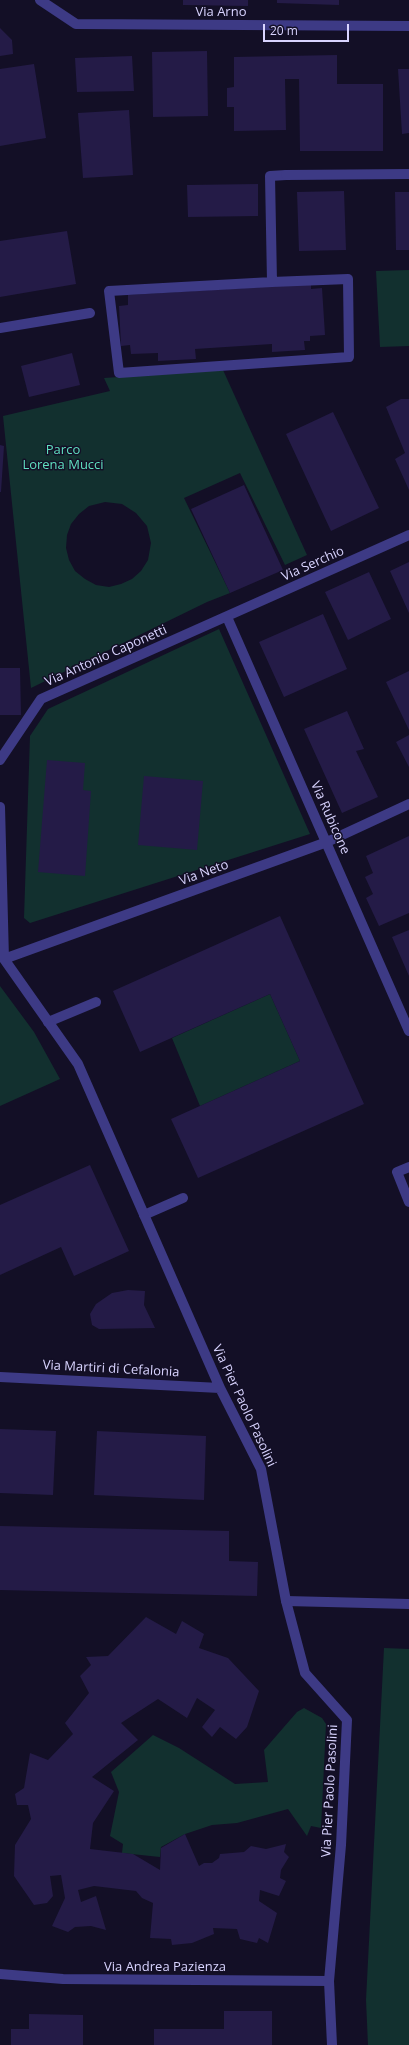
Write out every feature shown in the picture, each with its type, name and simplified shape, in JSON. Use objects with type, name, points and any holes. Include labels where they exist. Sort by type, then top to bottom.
[{"type":"street","name":"Via Arno","points":[[40,0],[76,24],[409,26]]},
{"type":"street","points":[[272,282],[270,176],[409,174]]},
{"type":"street","points":[[348,279],[349,357],[119,373],[109,291],[272,282],[348,279]]},
{"type":"street","points":[[0,328],[90,313]]},
{"type":"street","name":"Via Serchio","points":[[227,617],[409,535]]},
{"type":"street","name":"Via Antonio Caponetti","points":[[0,760],[40,698],[227,617]]},
{"type":"street","name":"Via Rubicone","points":[[227,617],[409,1031]]},
{"type":"street","name":"Via Neto","points":[[4,959],[326,842],[409,804]]},
{"type":"street","points":[[0,807],[4,959]]},
{"type":"street","name":"Via Pier Paolo Pasolini","points":[[4,959],[78,1064],[220,1388],[261,1469],[286,1601],[305,1673],[347,1720],[340,1845],[329,1981],[332,2045]]},
{"type":"street","points":[[48,1022],[96,1002]]},
{"type":"street","points":[[409,1167],[397,1172],[409,1202]]},
{"type":"street","points":[[144,1216],[183,1198]]},
{"type":"street","name":"Via Martiri di Cefalonia","points":[[0,1377],[220,1388]]},
{"type":"street","points":[[286,1601],[409,1604]]},
{"type":"street","name":"Via Andrea Pazienza","points":[[0,1974],[63,1979],[329,1981]]},
{"type":"green space","points":[[409,270],[409,346],[380,347],[376,271]]},
{"type":"green space","name":"Parco Lorena Mucci","points":[[223,370],[307,555],[285,565],[240,473],[184,498],[230,593],[207,602],[31,688],[3,416],[110,391],[104,378]],"holes":[[[105,502],[122,504],[136,513],[147,526],[151,543],[148,560],[141,571],[132,579],[109,587],[96,585],[75,571],[69,560],[66,548],[67,535],[71,524],[79,514],[89,506]]]},
{"type":"green space","points":[[219,629],[310,834],[30,923],[24,918],[30,736],[48,709]]},
{"type":"green space","points":[[0,986],[34,1032],[60,1079],[0,1106]]},
{"type":"green space","points":[[270,994],[300,1061],[200,1106],[172,1038]]},
{"type":"green space","points":[[384,1648],[409,1649],[409,2045],[368,2045],[366,2000]]},
{"type":"green space","points":[[304,1708],[322,1718],[326,1724],[321,1828],[311,1826],[307,1836],[288,1809],[237,1823],[212,1825],[185,1834],[161,1847],[160,1857],[122,1853],[123,1844],[110,1836],[119,1792],[111,1772],[153,1735],[179,1748],[235,1784],[268,1782],[264,1750],[297,1712]]},
{"type":"building","points":[[183,0],[248,0],[248,6],[183,5]]},
{"type":"building","points":[[277,0],[339,0],[339,5],[277,3]]},
{"type":"building","points":[[0,28],[12,40],[13,54],[0,56]]},
{"type":"building","points":[[207,51],[208,116],[153,117],[152,52]]},
{"type":"building","points":[[337,55],[337,84],[383,84],[383,151],[300,151],[299,79],[285,79],[286,130],[234,131],[234,107],[227,107],[227,88],[234,87],[234,57]]},
{"type":"building","points":[[132,56],[134,91],[77,92],[75,58]]},
{"type":"building","points":[[34,64],[46,138],[0,146],[0,69]]},
{"type":"building","points":[[398,69],[409,69],[409,133],[402,134]]},
{"type":"building","points":[[129,110],[133,175],[83,178],[78,113]]},
{"type":"building","points":[[258,184],[258,216],[188,217],[187,185]]},
{"type":"building","points":[[344,191],[346,250],[299,251],[297,192]]},
{"type":"building","points":[[395,192],[409,192],[409,250],[396,250]]},
{"type":"building","points":[[67,231],[76,284],[0,297],[0,241]]},
{"type":"building","points":[[311,284],[311,289],[322,288],[325,335],[310,336],[310,341],[304,341],[305,350],[272,352],[272,344],[195,349],[196,359],[158,361],[158,353],[131,354],[130,345],[121,346],[119,306],[128,305],[128,295]]},
{"type":"building","points":[[72,353],[80,385],[29,397],[21,366]]},
{"type":"building","points":[[401,399],[409,399],[409,490],[395,459],[405,453],[386,407]]},
{"type":"building","points":[[333,412],[379,508],[331,531],[286,434]]},
{"type":"building","points":[[0,445],[4,446],[1,492],[0,492]]},
{"type":"building","points":[[244,485],[283,570],[230,593],[191,509]]},
{"type":"building","points":[[409,562],[409,613],[390,571]]},
{"type":"building","points":[[369,572],[391,619],[348,640],[325,592]]},
{"type":"building","points":[[323,614],[347,669],[284,697],[259,642]]},
{"type":"building","points":[[0,668],[20,668],[21,715],[0,715]]},
{"type":"building","points":[[409,671],[409,730],[386,682]]},
{"type":"building","points":[[347,711],[364,749],[356,751],[378,797],[342,813],[304,729]]},
{"type":"building","points":[[409,735],[409,767],[396,742]]},
{"type":"building","points":[[47,760],[85,763],[83,790],[91,791],[85,876],[38,872]]},
{"type":"building","points":[[144,776],[203,781],[197,850],[138,845]]},
{"type":"building","points":[[409,836],[409,913],[379,926],[366,898],[373,894],[365,877],[373,873],[366,856]]},
{"type":"building","points":[[280,916],[364,1104],[198,1178],[171,1119],[300,1061],[270,994],[140,1052],[113,991]]},
{"type":"building","points":[[409,930],[409,976],[392,937]]},
{"type":"building","points":[[90,1165],[129,1251],[74,1276],[61,1247],[0,1275],[0,1205]]},
{"type":"building","points":[[128,1290],[145,1291],[144,1305],[155,1328],[99,1329],[92,1325],[90,1314],[96,1304],[112,1293]]},
{"type":"building","points":[[0,1429],[56,1431],[53,1495],[0,1493]]},
{"type":"building","points":[[97,1431],[206,1436],[204,1500],[94,1495]]},
{"type":"building","points":[[0,1526],[229,1531],[229,1561],[258,1562],[257,1596],[0,1590]]},
{"type":"building","points":[[146,1617],[176,1634],[182,1621],[204,1634],[199,1648],[228,1658],[259,1691],[247,1727],[236,1739],[220,1727],[212,1737],[202,1727],[215,1710],[197,1698],[187,1718],[158,1699],[121,1723],[138,1740],[92,1777],[114,1791],[93,1823],[90,1849],[133,1854],[160,1870],[161,1848],[185,1834],[199,1866],[204,1863],[212,1863],[219,1858],[220,1854],[244,1852],[251,1846],[266,1849],[286,1844],[284,1852],[289,1857],[281,1870],[280,1878],[286,1881],[279,1896],[260,1890],[259,1901],[277,1913],[268,1943],[259,1938],[257,1943],[240,1939],[237,1929],[213,1928],[214,1934],[192,1943],[172,1945],[171,1939],[150,1938],[153,1903],[142,1898],[136,1891],[94,1886],[78,1890],[81,1902],[96,1896],[106,1930],[91,1926],[75,1927],[68,1932],[52,1926],[65,1898],[61,1875],[50,1876],[53,1896],[47,1903],[34,1905],[14,1876],[15,1845],[31,1819],[28,1805],[17,1805],[15,1794],[24,1788],[30,1753],[48,1760],[73,1734],[65,1723],[89,1693],[80,1676],[91,1665],[86,1657],[108,1656]]},
{"type":"building","points":[[224,2011],[272,2011],[272,2045],[154,2045],[154,2029],[224,2029]]},
{"type":"building","points":[[29,2014],[83,2015],[83,2045],[11,2045],[11,2029],[29,2029]]}]
